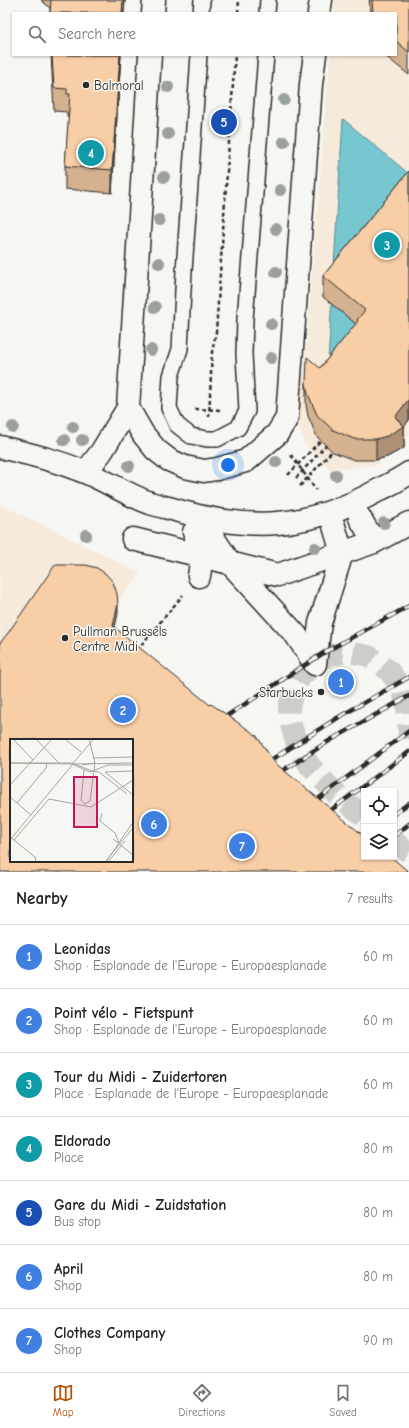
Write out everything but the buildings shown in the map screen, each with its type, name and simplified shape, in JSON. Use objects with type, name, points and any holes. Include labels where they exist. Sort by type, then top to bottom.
[{"type":"street","points":[[153,12],[154,0]]},
{"type":"street","points":[[319,12],[320,0]]},
{"type":"street","points":[[86,472],[102,450],[128,408],[150,56]]},
{"type":"street","points":[[128,408],[143,434],[156,450],[169,460],[186,467],[204,471],[246,461],[277,434],[287,418],[314,56]]},
{"type":"street","points":[[0,447],[48,459],[86,472],[150,503],[197,516],[228,522],[252,524],[332,519],[354,504],[409,473]]},
{"type":"street","points":[[360,518],[374,542]]},
{"type":"street","points":[[200,566],[202,533],[296,635],[315,664],[320,623],[342,553],[332,519]]},
{"type":"street","points":[[133,539],[200,566],[230,563],[278,575],[374,542],[409,523]]},
{"type":"lane","points":[[201,12],[202,0]]},
{"type":"lane","points":[[267,12],[268,0]]},
{"type":"lane","points":[[198,56],[180,349],[171,376],[169,408],[177,425],[191,436],[207,440],[217,439],[238,428],[248,411],[244,354],[245,319],[266,56]]},
{"type":"path","points":[[238,12],[239,0]]},
{"type":"path","points":[[208,423],[212,352],[216,332],[235,56]]},
{"type":"path","points":[[188,409],[223,410]]},
{"type":"path","points":[[288,475],[327,433]]},
{"type":"path","points":[[277,434],[322,498],[332,519]]},
{"type":"path","points":[[296,478],[332,440]]},
{"type":"path","points":[[300,486],[334,449]]},
{"type":"path","points":[[134,653],[200,566]]},
{"type":"path","points":[[292,694],[303,693]]},
{"type":"shaded area","points":[[335,0],[409,0],[409,435],[389,447],[377,465],[330,470],[304,443],[297,415],[303,383],[330,56],[397,56],[397,12],[334,12]]},
{"type":"shaded area","points":[[0,504],[141,573],[0,741]]},
{"type":"water","points":[[343,119],[409,174],[409,275],[328,362]]},
{"type":"tunnel","points":[[361,814],[338,796],[310,766],[297,745],[289,718],[289,707],[294,687],[301,676],[329,655],[348,652],[369,656],[389,671],[402,688],[407,706],[409,739]]},
{"type":"tunnel","points":[[397,843],[409,853]]},
{"type":"railway","points":[[219,721],[325,652],[409,606]]},
{"type":"railway","points":[[263,765],[339,717],[409,677]]},
{"type":"railway","points":[[273,777],[329,741],[409,696]]},
{"type":"railway","points":[[310,805],[409,731]]},
{"type":"railway","points":[[323,816],[409,752]]},
{"type":"railway","points":[[397,812],[409,803]]},
{"type":"railway","points":[[397,834],[409,824]]},
{"type":"place","name":"Balmoral","points":[[86,85]]},
{"type":"place","name":"Gare du Midi - Zuidstation","points":[[224,122]]},
{"type":"place","name":"Eldorado","points":[[91,153]]},
{"type":"place","name":"Tour du Midi - Zuidertoren","points":[[387,245]]},
{"type":"place","name":"Pullman Brussels Centre Midi","points":[[65,638]]},
{"type":"place","name":"Leonidas","points":[[341,682]]},
{"type":"place","name":"Starbucks","points":[[321,692]]},
{"type":"place","name":"Point vélo - Fietspunt","points":[[123,710]]},
{"type":"place","name":"April","points":[[154,824]]},
{"type":"place","name":"Clothes Company","points":[[242,846]]}]
